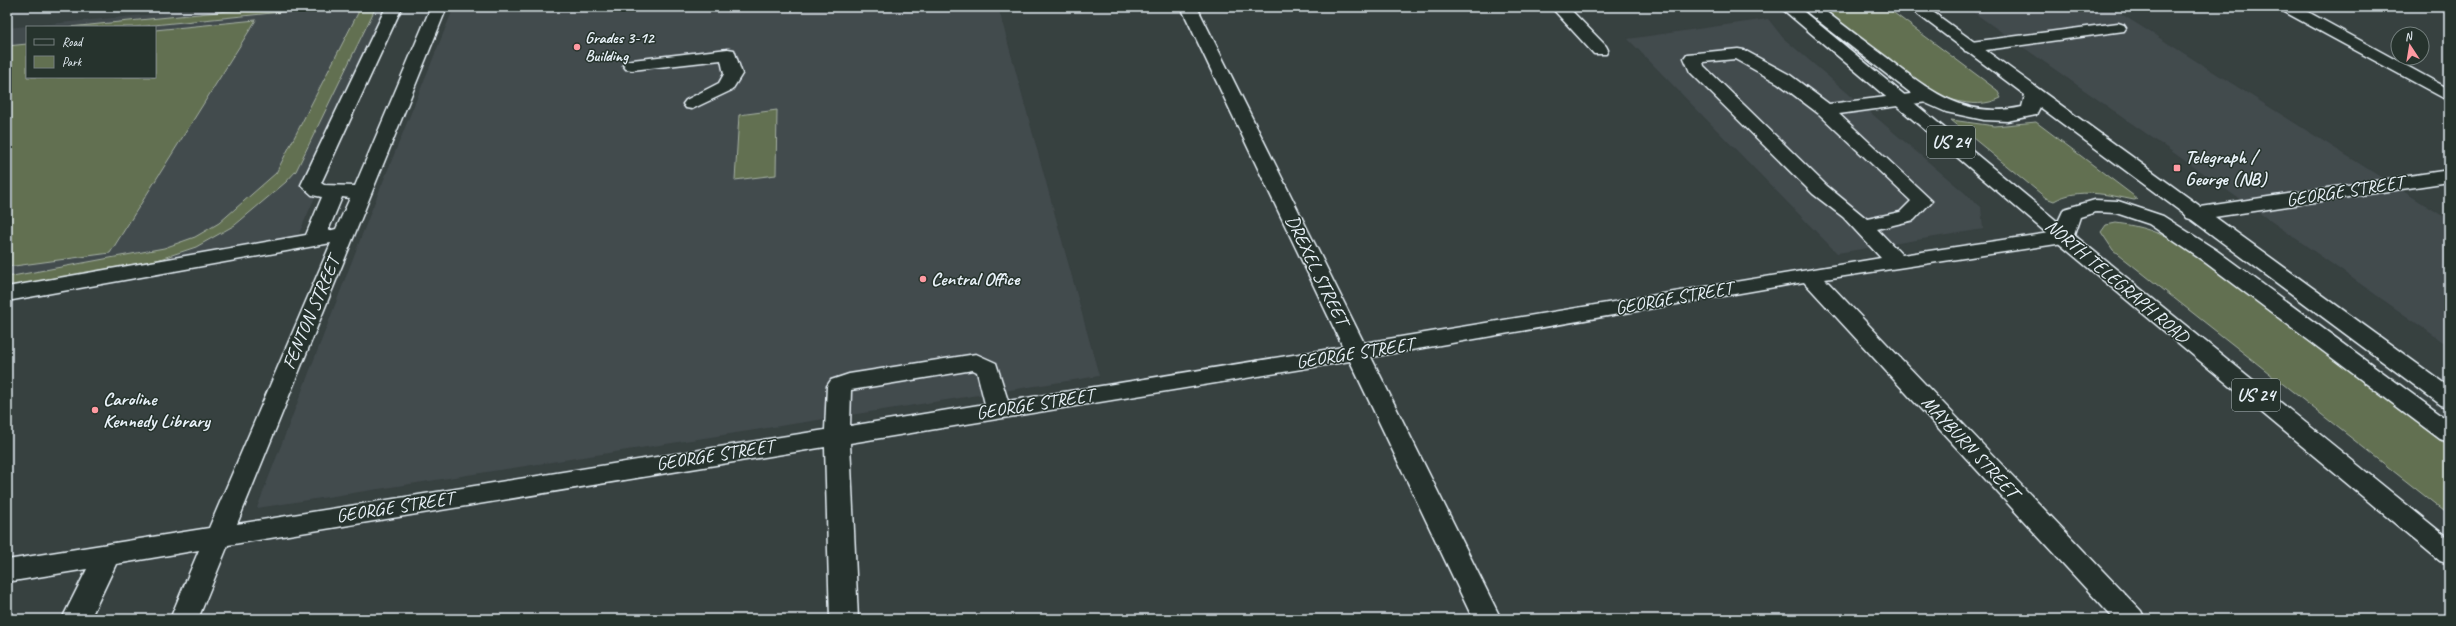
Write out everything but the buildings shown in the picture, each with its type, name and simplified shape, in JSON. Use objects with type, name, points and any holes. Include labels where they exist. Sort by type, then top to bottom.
[{"type":"street","points":[[361,192],[319,191],[311,185],[394,7]]},
{"type":"street","name":"FENTON STREET","points":[[184,619],[439,7]]},
{"type":"street","name":"DREXEL STREET","points":[[1189,7],[1487,619]]},
{"type":"street","points":[[1560,7],[1600,50]]},
{"type":"street","name":"NORTH TELEGRAPH ROAD","points":[[1788,7],[2063,237],[2449,554]]},
{"type":"street","points":[[1810,7],[1927,97],[1952,108],[1984,115],[2006,116],[2030,111],[2034,93]]},
{"type":"street","points":[[1916,7],[2034,93],[2194,214],[2449,399]]},
{"type":"street","points":[[2287,7],[2449,96]]},
{"type":"street","points":[[1970,46],[2118,28]]},
{"type":"street","points":[[632,65],[728,54],[733,74],[726,86],[692,104]]},
{"type":"street","points":[[1863,226],[1907,216],[1922,201],[1824,110],[1784,79],[1738,54],[1693,58],[1696,68],[1820,190],[1850,213],[1897,262]]},
{"type":"street","points":[[1824,110],[1903,102],[1927,97]]},
{"type":"street","name":"GEORGE STREET","points":[[2194,214],[2449,176]]},
{"type":"street","points":[[314,239],[334,192]]},
{"type":"street","points":[[2063,237],[2071,213],[2081,208],[2118,207],[2156,220],[2209,255],[2449,433]]},
{"type":"street","points":[[7,294],[344,234]]},
{"type":"street","name":"GEORGE STREET","points":[[7,570],[1357,353],[1808,275],[2063,237]]},
{"type":"street","name":"MAYBURN STREET","points":[[1808,275],[2131,619]]},
{"type":"street","points":[[844,619],[838,437],[839,390],[843,383],[961,363],[976,362],[988,368],[998,410]]},
{"type":"street","points":[[76,619],[107,554]]},
{"type":"shaded area","points":[[230,7],[399,7],[292,249],[7,301],[7,28],[26,26],[26,78],[156,78],[156,26],[28,26]]},
{"type":"shaded area","points":[[454,7],[998,7],[1099,376],[257,508],[372,209]]},
{"type":"shaded area","points":[[1966,7],[2110,7],[2449,220],[2449,346]]},
{"type":"shaded area","points":[[1768,19],[1783,38],[1981,207],[1983,229],[1837,253],[1628,39]]},
{"type":"green space","points":[[268,7],[331,7],[144,26],[80,26]]},
{"type":"green space","points":[[354,7],[375,7],[375,9],[296,171],[286,182],[235,225],[196,247],[157,260],[7,287],[7,277],[164,248],[195,237],[219,223],[276,173],[358,13],[358,10]]},
{"type":"green space","points":[[1820,7],[1886,7],[1997,90],[2001,98],[1979,103],[1954,100],[1929,90],[1880,58]]},
{"type":"green space","points":[[256,20],[110,253],[7,267],[7,46],[26,44],[26,78],[156,78],[156,30]]},
{"type":"green space","points":[[777,110],[776,175],[735,180],[739,115]]},
{"type":"green space","points":[[1951,120],[1995,126],[2036,122],[2138,199],[2134,200],[2094,193],[2073,194],[2054,201],[2046,198]]},
{"type":"green space","points":[[2116,223],[2150,230],[2181,245],[2449,447],[2449,515],[2113,250],[2101,232],[2106,225]]},
{"type":"place","name":"Grades 3-12 Building","points":[[577,47]]},
{"type":"place","name":"Telegraph / George (NB)","points":[[2177,168]]},
{"type":"place","name":"Central Office","points":[[923,279]]},
{"type":"place","name":"Caroline Kennedy Library","points":[[95,410]]}]
